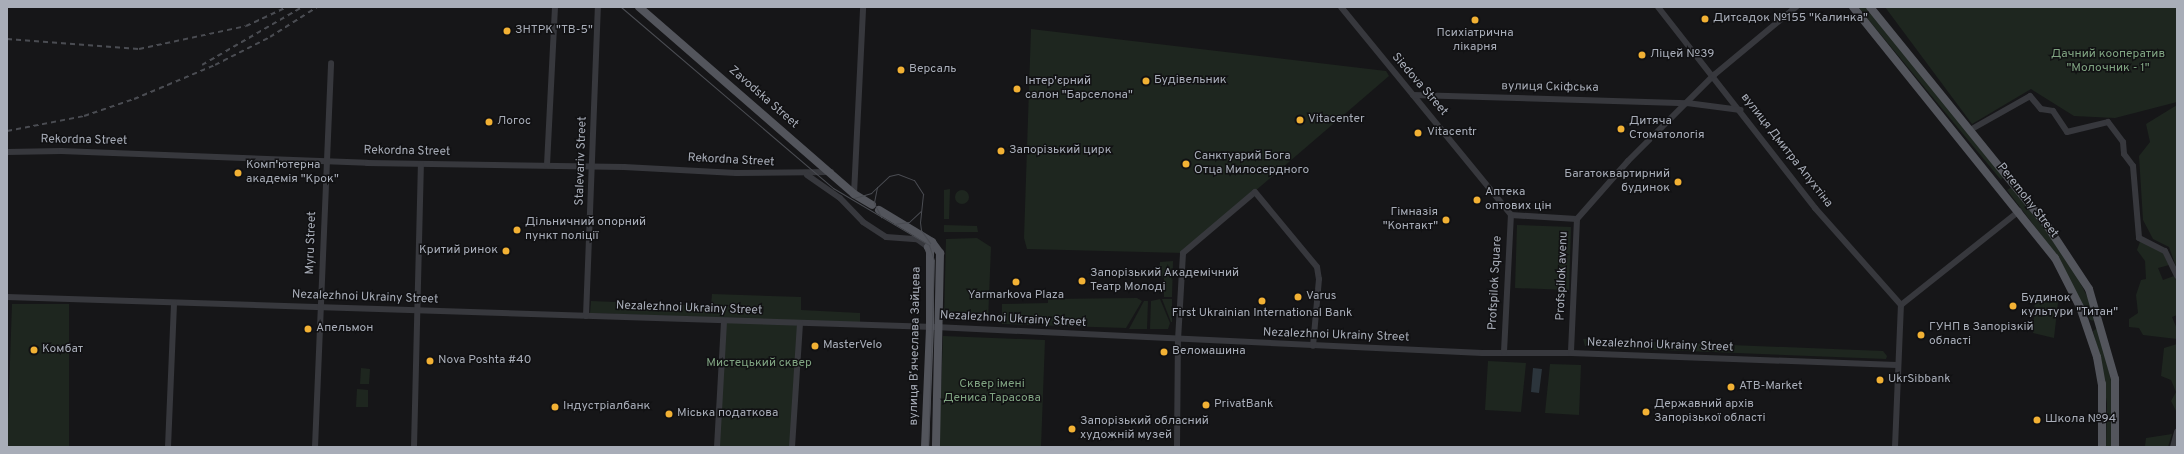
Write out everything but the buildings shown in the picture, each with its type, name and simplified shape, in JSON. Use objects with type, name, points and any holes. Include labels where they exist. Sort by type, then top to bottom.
[{"type":"main road","name":"Zavodska Street","points":[[639,7],[831,172],[854,194],[930,244],[940,253]]},
{"type":"main road","name":"Peremohy Street","points":[[1853,7],[2020,211],[2056,258],[2087,327],[2102,384],[2102,447]]},
{"type":"main road","name":"Peremohy Street","points":[[1870,7],[2010,179],[2072,262],[2089,289],[2115,379],[2115,447]]},
{"type":"main road","points":[[2000,187],[2010,179]]},
{"type":"main road","name":"вулиця Вʼячеслава Зайцева","points":[[925,447],[930,327],[930,244]]},
{"type":"main road","name":"вулиця Вʼячеслава Зайцева","points":[[936,447],[941,328],[940,253]]},
{"type":"main road","points":[[2087,327],[2100,324]]},
{"type":"street","points":[[547,165],[555,7]]},
{"type":"street","name":"Stalevariv Street","points":[[586,316],[593,168],[598,7]]},
{"type":"street","points":[[854,194],[863,7]]},
{"type":"street","name":"Siedova Street","points":[[1341,7],[1511,215]]},
{"type":"street","name":"вулиця Дмитра Апухтіна","points":[[1658,7],[1714,75],[1816,208],[1901,305]]},
{"type":"street","points":[[1577,219],[1628,161],[1714,75],[1796,7]]},
{"type":"street","name":"Myru Street","points":[[315,447],[325,160],[331,63]]},
{"type":"street","name":"вулиця Скіфська","points":[[1413,95],[1687,103],[1741,110]]},
{"type":"street","points":[[1970,130],[2030,96],[2041,109],[2053,111],[2067,132],[2108,122],[2123,142],[2124,154],[2133,166],[2139,238],[2166,251],[2177,276]]},
{"type":"street","name":"Rekordna Street","points":[[7,152],[62,150],[421,164],[547,165],[593,168],[807,174],[831,172]]},
{"type":"street","points":[[414,447],[421,164]]},
{"type":"street","points":[[807,174],[840,198],[863,222],[886,237],[918,239],[930,244]]},
{"type":"street","points":[[1177,447],[1178,340],[1183,253],[1255,192],[1316,267],[1319,279],[1314,346]]},
{"type":"street","points":[[1895,447],[1897,365],[1901,305],[2020,211]]},
{"type":"street","name":"Profspilok avenu","points":[[1511,215],[1577,219],[1571,353]]},
{"type":"street","name":"Profspilok Square","points":[[1504,352],[1511,215]]},
{"type":"street","name":"Nezalezhnoi Ukrainy Street","points":[[7,297],[930,327],[1314,346],[1571,353],[1897,365]]},
{"type":"street","points":[[168,447],[174,302]]},
{"type":"street","points":[[717,447],[724,321]]},
{"type":"street","points":[[792,447],[800,323]]},
{"type":"street","points":[[2173,447],[2177,432]]},
{"type":"green space","points":[[1858,7],[1867,7],[2003,177],[2001,180]]},
{"type":"green space","name":"Дачний кооператив \"Молочник - 1\"","points":[[1885,7],[2177,7],[2177,102],[2115,118],[2074,116],[2031,89],[1972,124]]},
{"type":"green space","points":[[1031,29],[1386,71],[1389,76],[1183,253],[1027,249],[1024,238]]},
{"type":"green space","points":[[2177,105],[2177,269],[2169,247],[2153,239],[2143,220],[2139,156],[2150,142],[2146,124]]},
{"type":"green space","points":[[2012,187],[2069,261],[2089,300],[2095,321],[2090,320],[2058,257],[2007,190]]},
{"type":"green space","points":[[950,189],[949,219],[944,219],[944,190]]},
{"type":"green space","points":[[962,190],[967,192],[969,197],[967,202],[962,204],[957,202],[955,197],[957,192]]},
{"type":"green space","points":[[944,225],[977,226],[978,232],[944,232]]},
{"type":"green space","points":[[1517,225],[1571,227],[1569,290],[1515,288]]},
{"type":"green space","points":[[977,238],[991,247],[988,321],[944,319],[946,239]]},
{"type":"green space","points":[[2141,239],[2163,253],[2169,265],[2158,268],[2163,280],[2174,276],[2177,281],[2177,315],[2172,317],[2177,329],[2177,339],[2143,335],[2139,328],[2129,327],[2129,319],[2138,313],[2136,295],[2141,280],[2146,279],[2145,261],[2137,250]]},
{"type":"green space","points":[[1173,261],[1172,297],[1164,297],[1164,278],[1159,277],[1160,262]]},
{"type":"green space","points":[[2035,293],[2058,302],[2054,338],[2033,333]]},
{"type":"green space","points":[[712,294],[801,297],[801,310],[860,313],[860,323],[590,313],[591,301],[711,306]]},
{"type":"green space","points":[[1137,298],[1142,301],[1126,328],[1002,324],[1002,304],[1048,303],[1048,299]]},
{"type":"green space","points":[[1160,299],[1170,323],[1168,329],[1150,329],[1151,301]]},
{"type":"green space","points":[[1162,299],[1172,299],[1172,322],[1171,322]]},
{"type":"green space","points":[[1144,301],[1148,301],[1147,329],[1129,329]]},
{"type":"green space","points":[[12,304],[69,304],[69,447],[7,447]]},
{"type":"green space","name":"Мистецький сквер","points":[[724,321],[800,323],[792,447],[717,447]]},
{"type":"green space","points":[[2096,329],[2099,330],[2112,385],[2112,447],[2106,447],[2107,404],[2100,358],[2093,331]]},
{"type":"green space","name":"Сквер імені Дениса Тарасова","points":[[943,336],[1045,340],[1041,447],[939,447]]},
{"type":"green space","points":[[1583,339],[1883,351],[1887,356],[1886,359],[1613,348],[1585,346]]},
{"type":"green space","points":[[2177,344],[2177,413],[2171,401],[2176,392],[2171,380],[2161,376],[2164,348]]},
{"type":"green space","points":[[1488,361],[1526,363],[1521,412],[1485,410]]},
{"type":"green space","points":[[1550,364],[1581,365],[1579,415],[1545,413]]},
{"type":"green space","points":[[361,368],[370,369],[369,384],[360,384]]},
{"type":"green space","points":[[357,389],[368,390],[368,407],[356,407]]},
{"type":"green space","points":[[2172,434],[2168,447],[2145,446],[2146,438]]},
{"type":"shaded area","points":[[1533,368],[1542,369],[1539,393],[1531,392]]},
{"type":"tram line","points":[[621,7],[833,188],[929,245],[934,260],[928,447]]},
{"type":"tram line","points":[[854,198],[871,193],[889,176],[898,174],[914,180],[923,194],[920,222],[921,230],[930,243]]},
{"type":"tram line","points":[[877,187],[874,203],[881,217]]},
{"type":"tram line","points":[[894,224],[909,222],[921,211]]},
{"type":"railway","points":[[7,39],[139,49],[246,26],[287,7]]},
{"type":"railway","points":[[202,65],[302,7]]},
{"type":"railway","points":[[7,131],[84,116],[134,99],[215,65],[270,37],[317,7]]},
{"type":"place","name":"Дитсадок №155 \"Калинка\"","points":[[1705,19]]},
{"type":"place","name":"Психіатрична лікарня","points":[[1475,20]]},
{"type":"place","name":"ЗНТРК \"ТВ-5\"","points":[[507,31]]},
{"type":"place","name":"Ліцей №39","points":[[1642,55]]},
{"type":"place","name":"Версаль","points":[[901,70]]},
{"type":"place","name":"Будівельник","points":[[1146,81]]},
{"type":"place","name":"Інтер'єрний салон \"Барселона\"","points":[[1017,89]]},
{"type":"place","name":"Vitacenter","points":[[1300,120]]},
{"type":"place","name":"Логос","points":[[489,122]]},
{"type":"place","name":"Дитяча Стоматологія","points":[[1621,129]]},
{"type":"place","name":"Vitacentr","points":[[1418,133]]},
{"type":"place","name":"Запорізький цирк","points":[[1001,151]]},
{"type":"place","name":"Санктуарий Бога Отца Милосердного","points":[[1186,164]]},
{"type":"place","name":"Комп'ютерна академія \"Крок\"","points":[[238,173]]},
{"type":"place","name":"Багатоквартирний будинок","points":[[1678,182]]},
{"type":"place","name":"Аптека оптових цін","points":[[1477,200]]},
{"type":"place","name":"Гімназія \"Контакт\"","points":[[1446,220]]},
{"type":"place","name":"Дільничний опорний пункт поліції","points":[[517,230]]},
{"type":"place","name":"Критий ринок","points":[[506,251]]},
{"type":"place","name":"Запорізький Академічний Театр Молоді","points":[[1082,281]]},
{"type":"place","name":"Yarmarkova Plaza","points":[[1016,282]]},
{"type":"place","name":"Varus","points":[[1298,297]]},
{"type":"place","name":"First Ukrainian International Bank","points":[[1262,301]]},
{"type":"place","name":"Будинок культури \"Титан\"","points":[[2013,306]]},
{"type":"place","name":"Апельмон","points":[[308,329]]},
{"type":"place","name":"ГУНП в Запорізкій області","points":[[1921,335]]},
{"type":"place","name":"MasterVelo","points":[[815,346]]},
{"type":"place","name":"Комбат","points":[[34,350]]},
{"type":"place","name":"Веломашина","points":[[1164,352]]},
{"type":"place","name":"Nova Poshta #40","points":[[430,361]]},
{"type":"place","name":"UkrSibbank","points":[[1880,380]]},
{"type":"place","name":"ATB-Market","points":[[1731,387]]},
{"type":"place","name":"PrivatBank","points":[[1206,405]]},
{"type":"place","name":"Індустріалбанк","points":[[555,407]]},
{"type":"place","name":"Державний архів Запорізької області","points":[[1646,412]]},
{"type":"place","name":"Міська податкова","points":[[669,414]]},
{"type":"place","name":"Школа №94","points":[[2037,420]]},
{"type":"place","name":"Запорізький обласний художній музей","points":[[1072,429]]}]
